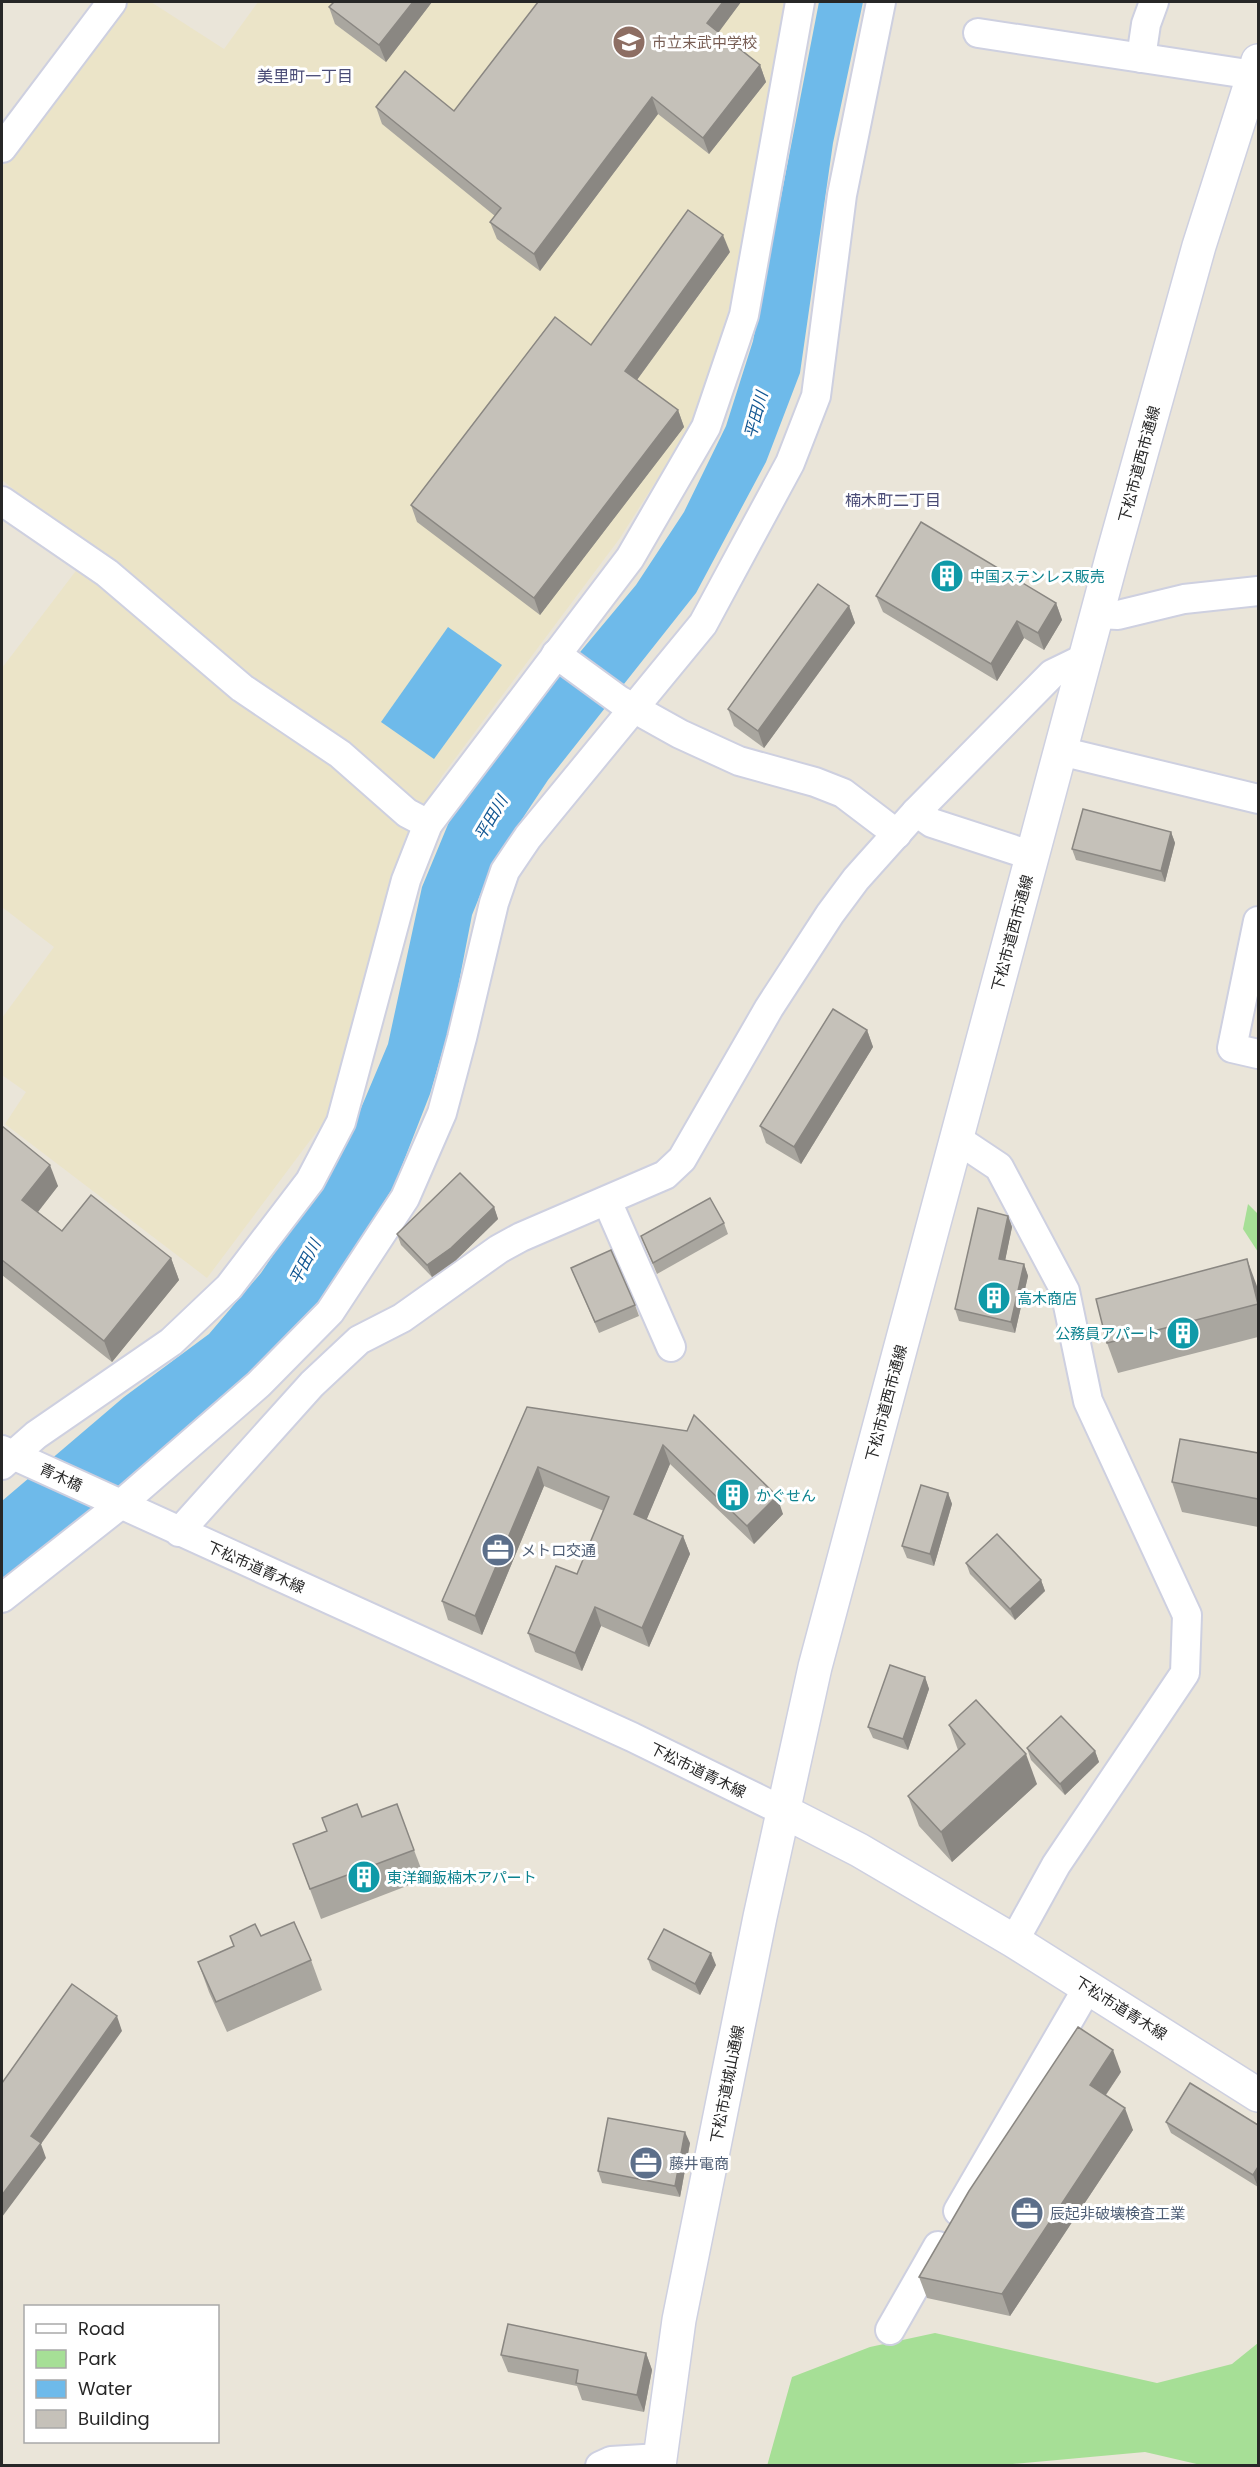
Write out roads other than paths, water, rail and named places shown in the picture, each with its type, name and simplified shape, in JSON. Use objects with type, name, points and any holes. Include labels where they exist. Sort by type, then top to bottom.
[{"type":"street","points":[[2,148],[112,2]]},
{"type":"street","points":[[11,1458],[36,1435],[171,1342],[230,1287],[310,1181],[341,1122],[406,880],[428,824],[561,658],[630,558],[706,427],[744,315],[800,2]]},
{"type":"street","points":[[2,1598],[114,1502],[259,1384],[330,1312],[405,1198],[442,1113],[494,903],[505,871],[625,704],[703,624],[790,463],[816,396],[842,195],[881,2]]},
{"type":"street","points":[[1141,58],[1146,24],[1154,2]]},
{"type":"street","points":[[978,33],[1141,58],[1256,68]]},
{"type":"street","name":"下松市道西市通線","points":[[783,1811],[815,1667],[1085,658],[1199,246],[1256,68]]},
{"type":"street","points":[[2,501],[106,573],[242,688],[340,754],[407,813],[428,824]]},
{"type":"street","points":[[1097,614],[1118,615],[1184,599],[1258,591]]},
{"type":"street","points":[[561,658],[625,704],[680,734],[739,760],[815,782],[843,793],[897,834]]},
{"type":"street","points":[[179,1532],[312,1384],[359,1340],[402,1318],[499,1249],[521,1237],[665,1175],[682,1159],[769,1008],[830,914],[916,812],[1052,674],[1085,658]]},
{"type":"street","points":[[1060,751],[1258,799]]},
{"type":"street","points":[[916,812],[932,824],[1033,856]]},
{"type":"street","points":[[1258,921],[1232,1048],[1258,1054]]},
{"type":"street","points":[[957,1139],[999,1167],[1065,1291],[1088,1401],[1188,1615],[1185,1673],[1056,1865],[1014,1941]]},
{"type":"street","points":[[607,1201],[671,1347]]},
{"type":"street","name":"青木橋","points":[[11,1458],[114,1502]]},
{"type":"street","name":"下松市道青木線","points":[[114,1502],[632,1737],[859,1850],[1014,1941],[1258,2095]]},
{"type":"street","name":"下松市道城山通線","points":[[659,2462],[679,2320],[783,1811]]},
{"type":"street","points":[[890,2330],[1088,1987]]},
{"type":"street","points":[[600,2466],[611,2460],[659,2462]]},
{"type":"water","name":"平田川","points":[[819,2],[863,2],[833,143],[800,373],[766,462],[696,593],[548,780],[493,863],[472,915],[452,1018],[430,1094],[394,1186],[317,1307],[242,1389],[2,1581],[2,1501],[124,1397],[209,1334],[261,1273],[343,1151],[388,1044],[422,887],[449,822],[476,777],[636,585],[684,512],[726,426],[753,341]]},
{"type":"water","points":[[448,627],[502,665],[434,759],[381,722]]},
{"type":"place","name":"市立末武中学校","points":[[629,42]]},
{"type":"place","name":"中国ステンレス販売","points":[[947,576]]},
{"type":"place","name":"高木商店","points":[[994,1298]]},
{"type":"place","name":"公務員アパート","points":[[1183,1333]]},
{"type":"place","name":"かぐせん","points":[[733,1495]]},
{"type":"place","name":"メトロ交通","points":[[498,1550]]},
{"type":"place","name":"東洋鋼鈑楠木アパート","points":[[364,1877]]},
{"type":"place","name":"藤井電商","points":[[646,2163]]},
{"type":"place","name":"辰起非破壊検査工業","points":[[1027,2213]]},
{"type":"district","name":"美里町一丁目","points":[[305,76]]},
{"type":"district","name":"楠木町二丁目","points":[[893,500]]}]
